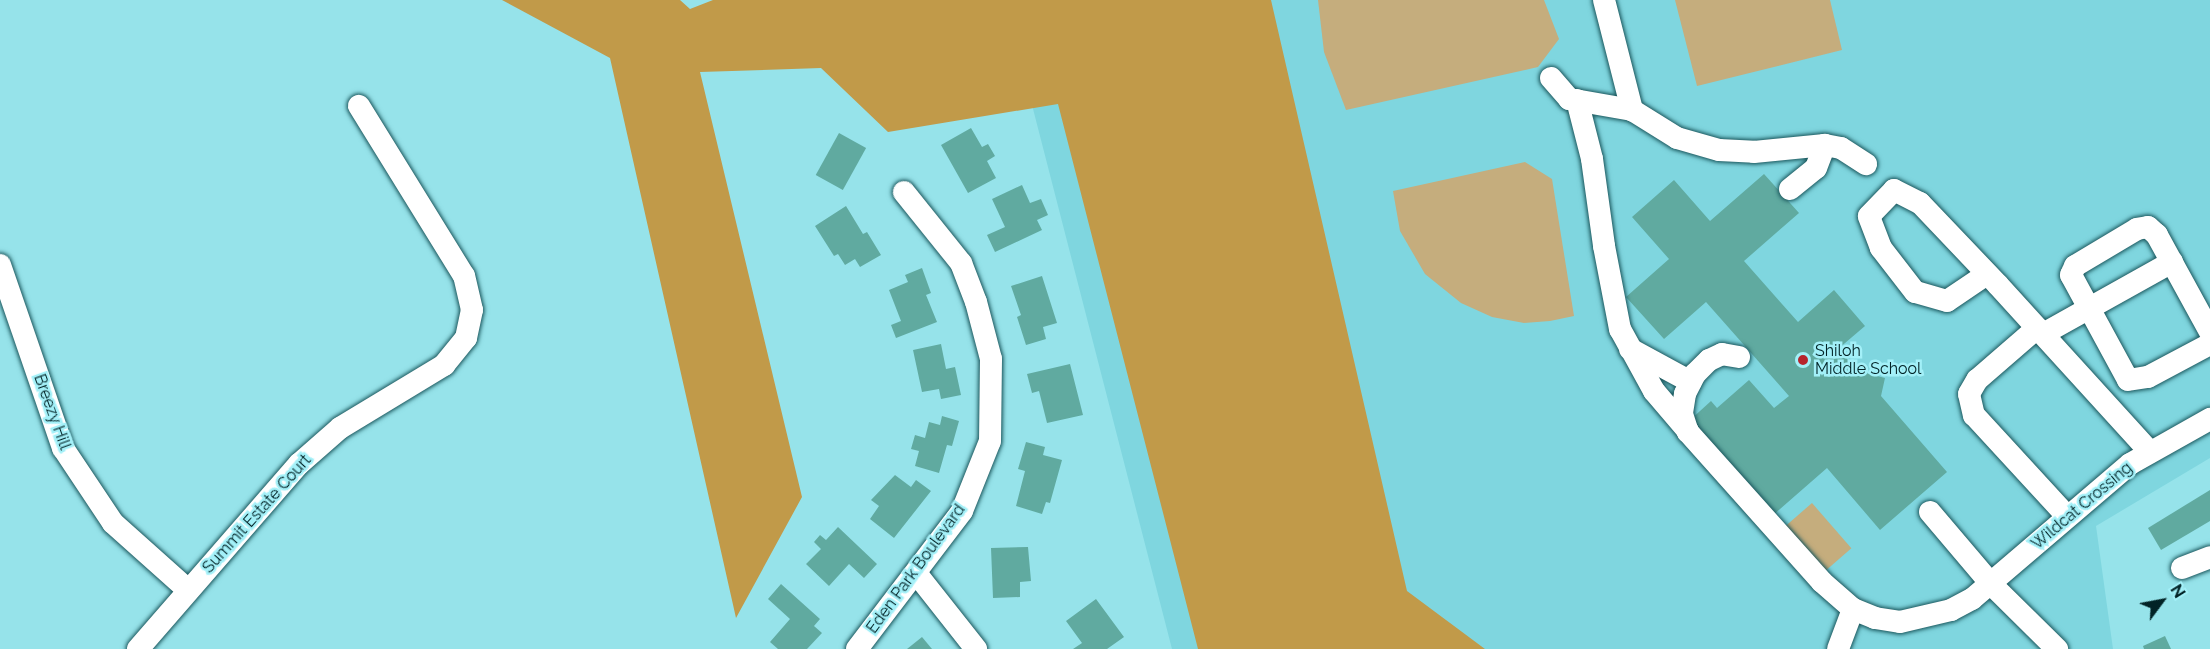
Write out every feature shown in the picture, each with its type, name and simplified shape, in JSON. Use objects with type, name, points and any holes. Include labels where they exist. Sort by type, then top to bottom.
[{"type":"street","points":[[1604,0],[1632,110]]},
{"type":"street","points":[[1551,78],[1569,99],[1632,110],[1677,138],[1719,150],[1754,152],[1826,145],[1841,148],[1866,164]]},
{"type":"street","points":[[1577,100],[1592,159],[1604,246],[1620,329],[1654,391],[1822,582],[1852,609],[1838,649]]},
{"type":"street","name":"Summit Estate Court","points":[[138,649],[299,464],[340,428],[444,365],[466,338],[472,310],[464,276],[359,106]]},
{"type":"street","points":[[1790,189],[1816,168],[1826,145]]},
{"type":"street","points":[[1987,274],[1947,301],[1915,292],[1881,248],[1869,216],[1894,190],[1920,203],[1987,274],[2040,331],[2150,452]]},
{"type":"street","name":"Eden Park Boulevard","points":[[857,649],[962,511],[990,441],[991,359],[976,302],[961,263],[904,192]]},
{"type":"street","points":[[2210,332],[2157,235],[2148,227],[2137,229],[2075,266],[2071,275],[2128,380],[2148,377],[2210,344]]},
{"type":"street","points":[[2067,516],[1974,415],[1969,394],[1977,380],[2040,331],[2089,308],[2172,262]]},
{"type":"street","name":"Breezy Hill","points":[[0,265],[63,448],[113,523],[188,590]]},
{"type":"street","points":[[1630,349],[1691,382]]},
{"type":"street","points":[[1689,432],[1682,414],[1685,394],[1691,382],[1709,360],[1722,354],[1739,357]]},
{"type":"street","name":"Wildcat Crossing","points":[[1852,609],[1875,618],[1900,622],[1929,618],[1951,610],[1991,584],[2067,516],[2130,464],[2210,419]]},
{"type":"street","points":[[1930,512],[1991,584],[2057,649]]},
{"type":"street","points":[[2182,568],[2210,557]]},
{"type":"street","points":[[916,573],[976,649]]},
{"type":"shaded area","points":[[502,0],[680,0],[690,9],[713,0],[1271,0],[1407,591],[1485,649],[1198,649],[1058,104],[888,132],[821,68],[700,72],[802,497],[736,618],[610,58]]},
{"type":"shaded area","points":[[1005,0],[2210,0],[2210,458],[2096,526],[2113,649],[1172,649]]},
{"type":"shaded area","points":[[1318,0],[1544,0],[1559,39],[1538,67],[1346,110],[1324,52]]},
{"type":"shaded area","points":[[1675,0],[1830,0],[1842,50],[1697,86]]},
{"type":"shaded area","points":[[1525,162],[1552,179],[1574,316],[1524,323],[1492,317],[1461,303],[1425,274],[1400,231],[1393,191]]},
{"type":"shaded area","points":[[1812,503],[1851,548],[1825,571],[1786,526]]},
{"type":"building","points":[[971,128],[982,147],[988,144],[995,156],[987,161],[996,178],[968,193],[941,145]]},
{"type":"building","points":[[839,133],[866,148],[843,190],[816,175]]},
{"type":"building","name":"Shiloh Middle School","points":[[1764,174],[1799,213],[1744,261],[1798,322],[1834,290],[1865,326],[1838,349],[1858,371],[1885,378],[1881,396],[1947,472],[1880,530],[1827,468],[1772,516],[1689,421],[1711,401],[1717,408],[1749,380],[1774,408],[1789,396],[1706,302],[1664,339],[1626,297],[1669,259],[1632,217],[1674,180],[1710,221]]},
{"type":"building","points":[[1022,185],[1030,203],[1041,199],[1048,215],[1037,220],[1042,230],[995,252],[987,235],[1005,227],[992,199]]},
{"type":"building","points":[[846,206],[863,234],[867,232],[881,255],[860,267],[855,259],[845,265],[838,254],[834,256],[815,226]]},
{"type":"building","points":[[922,268],[931,293],[926,295],[937,322],[896,338],[891,325],[901,321],[889,290],[908,282],[905,275]]},
{"type":"building","points":[[1042,276],[1057,323],[1043,327],[1046,339],[1026,345],[1017,317],[1021,315],[1011,286]]},
{"type":"building","points":[[941,344],[946,369],[955,367],[961,395],[941,399],[939,389],[922,392],[913,350]]},
{"type":"building","points":[[1070,364],[1083,415],[1047,423],[1039,391],[1032,393],[1027,374]]},
{"type":"building","points":[[942,416],[959,421],[952,446],[947,445],[939,473],[915,466],[919,451],[911,449],[915,435],[925,438],[929,422],[940,425]]},
{"type":"building","points":[[1026,442],[1045,447],[1043,455],[1062,460],[1050,503],[1046,502],[1042,514],[1016,506],[1025,471],[1018,469]]},
{"type":"building","points":[[895,475],[911,487],[916,480],[931,491],[894,538],[870,519],[879,506],[871,500]]},
{"type":"building","points":[[2210,490],[2210,521],[2161,550],[2148,528]]},
{"type":"building","points":[[838,527],[877,564],[864,578],[849,564],[829,586],[806,564],[821,549],[814,542],[820,535],[826,540]]},
{"type":"building","points":[[1028,547],[1031,581],[1020,582],[1020,597],[993,598],[991,548]]},
{"type":"building","points":[[781,584],[820,619],[814,626],[822,633],[807,649],[778,649],[770,642],[790,619],[768,599]]},
{"type":"building","points":[[1096,599],[1124,637],[1107,649],[1073,649],[1082,643],[1066,621]]},
{"type":"building","points":[[2165,636],[2171,649],[2144,649],[2143,646]]},
{"type":"building","points":[[922,637],[932,649],[907,649]]},
{"type":"place","name":"Shiloh Middle School","points":[[1803,360]]}]
